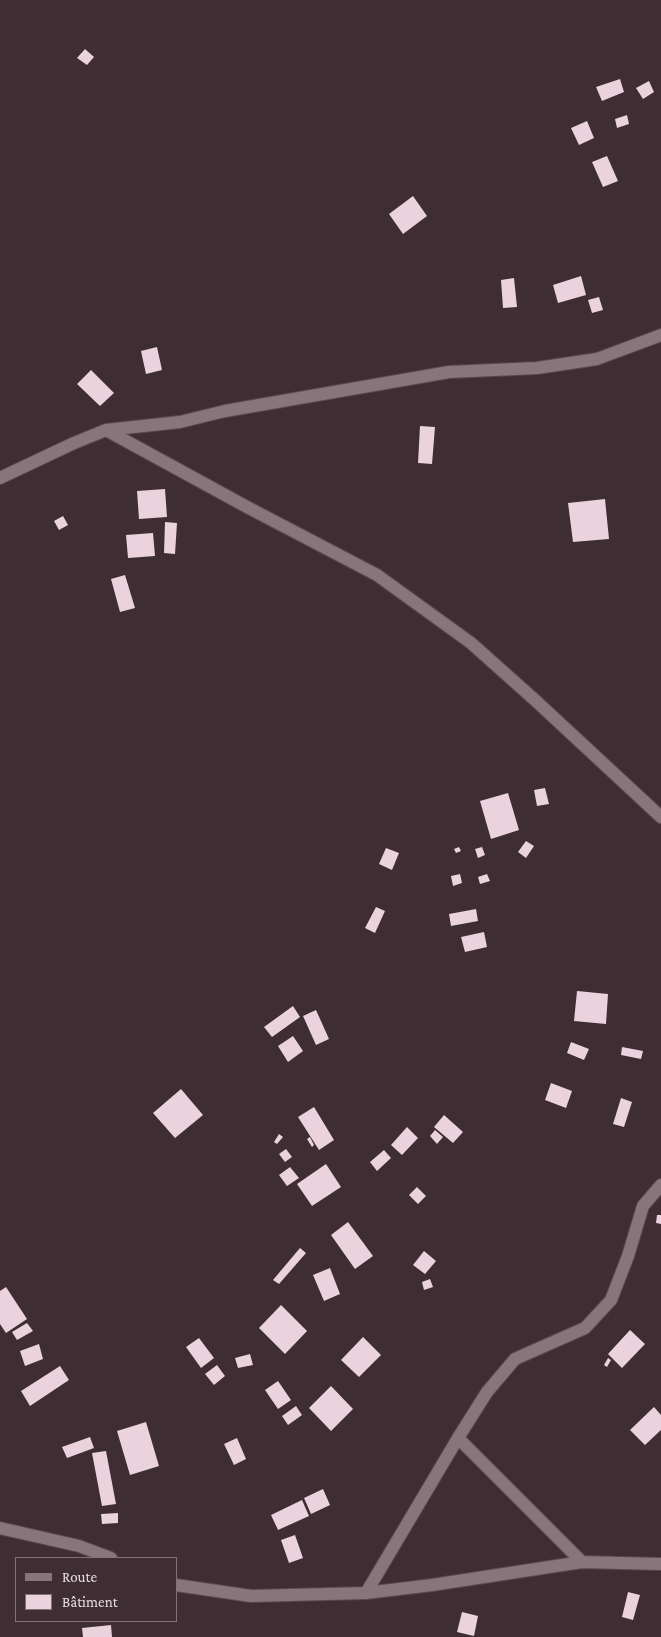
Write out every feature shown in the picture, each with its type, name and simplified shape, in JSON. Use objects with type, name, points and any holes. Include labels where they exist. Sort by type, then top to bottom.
[{"type":"street","points":[[0,478],[106,430],[180,422],[225,411],[449,372],[537,368],[597,359],[661,335]]},
{"type":"street","points":[[106,430],[246,507],[377,575],[471,643],[661,817]]},
{"type":"street","points":[[366,1593],[487,1392],[515,1359],[585,1328],[611,1300],[628,1256],[643,1206],[661,1185]]},
{"type":"street","points":[[458,1438],[582,1562]]},
{"type":"street","points":[[0,1528],[79,1546],[108,1557]]},
{"type":"street","points":[[178,1584],[251,1596],[366,1593],[582,1562],[661,1564]]},
{"type":"building","points":[[85,49],[94,57],[87,65],[77,58]]},
{"type":"building","points":[[620,79],[624,92],[602,101],[596,87]]},
{"type":"building","points":[[649,81],[654,92],[643,99],[636,88]]},
{"type":"building","points":[[627,115],[629,124],[617,128],[615,119]]},
{"type":"building","points":[[587,121],[594,138],[579,145],[571,128]]},
{"type":"building","points":[[607,156],[618,181],[603,187],[592,162]]},
{"type":"building","points":[[413,196],[427,216],[403,234],[389,214]]},
{"type":"building","points":[[581,276],[586,295],[558,303],[553,285]]},
{"type":"building","points":[[514,278],[517,307],[503,308],[501,280]]},
{"type":"building","points":[[599,297],[603,310],[592,313],[588,300]]},
{"type":"building","points":[[157,347],[162,370],[146,374],[141,351]]},
{"type":"building","points":[[91,370],[114,393],[100,406],[77,384]]},
{"type":"building","points":[[420,426],[435,427],[432,464],[418,463]]},
{"type":"building","points":[[165,489],[167,517],[139,519],[137,491]]},
{"type":"building","points":[[605,499],[609,539],[573,542],[568,503]]},
{"type":"building","points":[[63,516],[68,525],[59,530],[54,521]]},
{"type":"building","points":[[165,522],[177,523],[175,554],[164,553]]},
{"type":"building","points":[[153,533],[155,556],[128,558],[126,535]]},
{"type":"building","points":[[125,575],[135,608],[120,612],[111,579]]},
{"type":"building","points":[[545,788],[549,804],[537,806],[534,790]]},
{"type":"building","points":[[508,793],[519,830],[491,839],[480,801]]},
{"type":"building","points":[[526,841],[534,846],[526,858],[518,852]]},
{"type":"building","points":[[459,847],[461,851],[456,853],[454,849]]},
{"type":"building","points":[[482,847],[485,855],[478,858],[475,849]]},
{"type":"building","points":[[386,848],[399,853],[392,870],[379,864]]},
{"type":"building","points":[[460,874],[462,883],[453,886],[451,876]]},
{"type":"building","points":[[487,874],[490,881],[480,884],[478,877]]},
{"type":"building","points":[[376,907],[385,911],[375,933],[365,928]]},
{"type":"building","points":[[476,909],[478,921],[451,926],[449,914]]},
{"type":"building","points":[[484,932],[487,947],[465,952],[461,937]]},
{"type":"building","points":[[577,991],[608,994],[606,1024],[574,1021]]},
{"type":"building","points":[[293,1006],[300,1017],[272,1037],[264,1027]]},
{"type":"building","points":[[316,1010],[329,1039],[316,1045],[303,1016]]},
{"type":"building","points":[[293,1036],[303,1051],[288,1062],[278,1046]]},
{"type":"building","points":[[571,1042],[589,1049],[584,1060],[567,1053]]},
{"type":"building","points":[[622,1047],[643,1051],[641,1059],[621,1055]]},
{"type":"building","points":[[551,1083],[572,1091],[566,1108],[545,1100]]},
{"type":"building","points":[[181,1089],[203,1115],[175,1138],[153,1113]]},
{"type":"building","points":[[621,1098],[632,1102],[624,1127],[613,1124]]},
{"type":"building","points":[[314,1107],[334,1140],[319,1150],[298,1117]]},
{"type":"building","points":[[444,1115],[463,1132],[453,1143],[434,1127]]},
{"type":"building","points":[[407,1127],[418,1138],[402,1155],[391,1145]]},
{"type":"building","points":[[435,1130],[443,1137],[437,1144],[430,1136]]},
{"type":"building","points":[[279,1134],[283,1137],[277,1144],[274,1142]]},
{"type":"building","points":[[310,1137],[314,1145],[312,1147],[307,1139]]},
{"type":"building","points":[[286,1149],[292,1157],[285,1162],[279,1154]]},
{"type":"building","points":[[384,1150],[391,1158],[377,1171],[370,1162]]},
{"type":"building","points":[[326,1164],[341,1187],[312,1206],[297,1184]]},
{"type":"building","points":[[290,1167],[299,1178],[287,1186],[279,1175]]},
{"type":"building","points":[[417,1187],[426,1196],[418,1204],[409,1195]]},
{"type":"building","points":[[657,1215],[661,1215],[661,1224],[656,1223]]},
{"type":"building","points":[[348,1222],[373,1256],[355,1269],[331,1235]]},
{"type":"building","points":[[300,1248],[306,1253],[279,1284],[273,1280]]},
{"type":"building","points":[[424,1251],[436,1261],[425,1274],[413,1265]]},
{"type":"building","points":[[330,1268],[340,1294],[324,1301],[313,1275]]},
{"type":"building","points":[[430,1279],[433,1287],[424,1290],[422,1282]]},
{"type":"building","points":[[6,1287],[27,1319],[6,1333],[0,1324],[0,1291]]},
{"type":"building","points":[[281,1305],[307,1331],[285,1354],[259,1328]]},
{"type":"building","points":[[27,1323],[33,1331],[17,1340],[12,1332]]},
{"type":"building","points":[[630,1330],[645,1344],[622,1368],[608,1354]]},
{"type":"building","points":[[363,1337],[381,1355],[359,1377],[341,1360]]},
{"type":"building","points":[[199,1338],[214,1358],[201,1368],[186,1347]]},
{"type":"building","points":[[39,1344],[43,1359],[25,1366],[20,1351]]},
{"type":"building","points":[[250,1354],[253,1365],[238,1368],[235,1358]]},
{"type":"building","points":[[608,1358],[611,1360],[607,1367],[604,1365]]},
{"type":"building","points":[[217,1365],[225,1376],[214,1385],[205,1374]]},
{"type":"building","points":[[60,1366],[69,1380],[30,1406],[21,1391]]},
{"type":"building","points":[[278,1381],[291,1400],[278,1409],[265,1390]]},
{"type":"building","points":[[331,1386],[353,1409],[331,1431],[309,1408]]},
{"type":"building","points":[[296,1406],[302,1415],[288,1425],[282,1416]]},
{"type":"building","points":[[654,1407],[661,1415],[661,1430],[645,1445],[630,1430]]},
{"type":"building","points":[[146,1422],[159,1466],[130,1475],[117,1431]]},
{"type":"building","points":[[90,1437],[94,1448],[67,1458],[62,1447]]},
{"type":"building","points":[[237,1438],[246,1459],[234,1465],[224,1444]]},
{"type":"building","points":[[106,1451],[116,1504],[102,1506],[92,1453]]},
{"type":"building","points":[[323,1489],[330,1505],[311,1514],[304,1498]]},
{"type":"building","points":[[302,1500],[309,1516],[278,1530],[271,1515]]},
{"type":"building","points":[[118,1513],[118,1523],[102,1524],[101,1514]]},
{"type":"building","points":[[295,1535],[303,1558],[289,1563],[281,1540]]},
{"type":"building","points":[[628,1592],[640,1595],[633,1620],[622,1617]]},
{"type":"building","points":[[462,1612],[478,1616],[474,1636],[457,1632]]},
{"type":"building","points":[[111,1625],[112,1637],[83,1637],[82,1628]]}]
